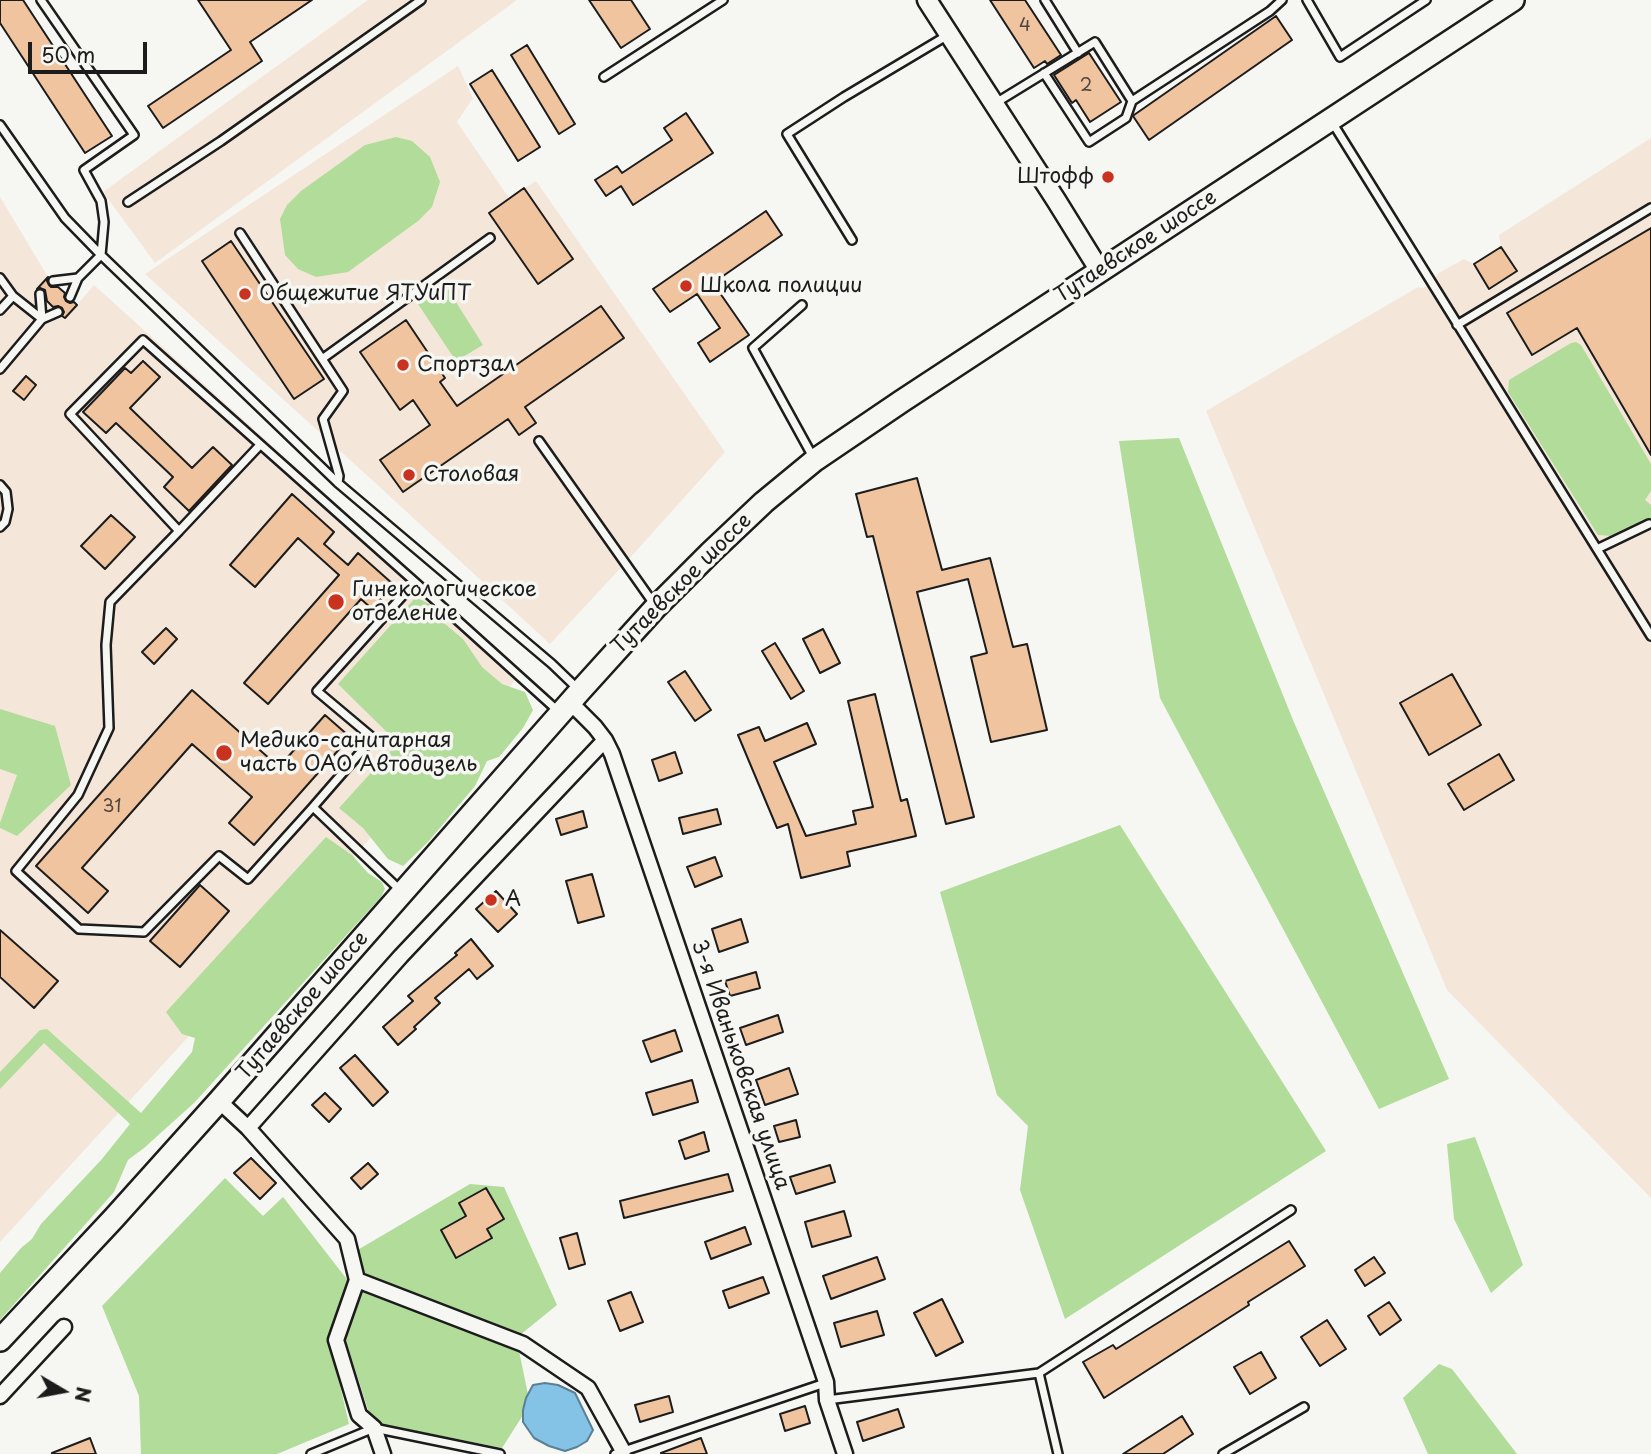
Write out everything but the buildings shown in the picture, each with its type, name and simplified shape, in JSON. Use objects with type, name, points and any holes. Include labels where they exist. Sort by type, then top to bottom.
[{"type":"main road","name":"Тутаевское шоссе","points":[[0,1340],[219,1101],[656,607],[764,502],[815,460],[902,401],[1513,0]]},
{"type":"street","points":[[927,0],[1100,271]]},
{"type":"street","name":"3-я Иваньковская улица","points":[[570,702],[595,727],[612,754],[826,1382],[827,1400],[845,1454]]},
{"type":"street","points":[[248,1128],[401,956],[605,740]]},
{"type":"street","points":[[219,1101],[248,1128],[347,1239],[357,1280],[336,1340],[359,1415],[374,1428],[383,1454]]},
{"type":"street","points":[[357,1280],[523,1344],[588,1388],[619,1452]]},
{"type":"street","points":[[0,1396],[64,1327]]},
{"type":"lane","points":[[41,0],[134,135],[84,170],[101,201],[104,222],[101,255],[78,278],[70,298]]},
{"type":"lane","points":[[128,202],[221,141],[421,0]]},
{"type":"lane","points":[[604,77],[723,0]]},
{"type":"lane","points":[[1045,0],[1078,52]]},
{"type":"lane","points":[[1044,74],[1088,142],[1126,118],[1132,101],[1270,11],[1282,0]]},
{"type":"lane","points":[[1307,0],[1340,57],[1426,0]]},
{"type":"lane","points":[[852,240],[787,134],[949,34]]},
{"type":"lane","points":[[994,104],[1095,42],[1132,101]]},
{"type":"lane","points":[[1331,120],[1651,636]]},
{"type":"lane","points":[[0,125],[65,218],[101,255],[338,483],[552,664],[570,702]]},
{"type":"lane","points":[[1457,325],[1651,208]]},
{"type":"lane","points":[[240,233],[343,391],[323,419],[339,476],[338,483]]},
{"type":"lane","points":[[322,359],[490,238]]},
{"type":"lane","points":[[0,278],[13,296],[42,319]]},
{"type":"lane","points":[[53,281],[78,278]]},
{"type":"lane","points":[[40,294],[42,319]]},
{"type":"lane","points":[[0,310],[13,296]]},
{"type":"lane","points":[[802,305],[752,348],[815,460]]},
{"type":"lane","points":[[0,369],[42,319],[58,312]]},
{"type":"lane","points":[[178,531],[70,414],[143,340],[415,582],[570,702]]},
{"type":"lane","points":[[540,441],[656,607]]},
{"type":"lane","points":[[260,446],[110,602],[106,645],[108,728],[78,795],[16,871],[79,929],[144,932],[219,856],[248,879],[373,738],[317,691],[415,582]]},
{"type":"lane","points":[[0,485],[6,492],[8,509],[5,522],[0,527]]},
{"type":"lane","points":[[1597,549],[1649,524]]},
{"type":"lane","points":[[313,807],[404,892]]},
{"type":"lane","points":[[827,1400],[1039,1373],[1291,1210]]},
{"type":"lane","points":[[1039,1373],[1058,1454]]},
{"type":"lane","points":[[619,1452],[826,1382]]},
{"type":"lane","points":[[1223,1454],[1304,1407]]},
{"type":"lane","points":[[311,1454],[374,1428],[500,1454]]},
{"type":"shaded area","points":[[368,0],[517,0],[155,263],[103,192]]},
{"type":"shaded area","points":[[458,66],[473,98],[457,122],[509,198],[536,181],[725,452],[550,644],[145,274]]},
{"type":"shaded area","points":[[1651,138],[1651,1198],[1447,990],[1206,411],[1418,287],[1423,288],[1435,280],[1437,274],[1464,259],[1474,264],[1501,247],[1499,235]]},
{"type":"shaded area","name":"Медико-санитарная часть ОАО Автодизель","points":[[0,197],[48,277],[77,305],[94,285],[523,672],[0,1242]]},
{"type":"green space","points":[[396,137],[412,141],[430,157],[440,182],[432,207],[418,221],[348,272],[316,277],[298,269],[285,255],[280,219],[287,205],[301,191],[365,145]]},
{"type":"green space","points":[[444,283],[483,345],[456,361],[418,304]]},
{"type":"green space","points":[[1576,342],[1581,345],[1651,464],[1651,491],[1645,500],[1651,505],[1651,518],[1612,536],[1598,535],[1508,392],[1509,380]]},
{"type":"green space","points":[[1179,438],[1293,720],[1449,1079],[1379,1109],[1160,698],[1119,441]]},
{"type":"green space","points":[[416,597],[431,605],[445,624],[463,639],[482,667],[502,684],[525,692],[533,710],[523,728],[499,757],[487,761],[475,786],[428,842],[403,866],[388,859],[363,828],[339,808],[398,743],[338,684]]},
{"type":"green space","points":[[0,709],[55,726],[71,785],[17,836],[0,828],[17,775],[0,769]]},
{"type":"green space","points":[[1120,825],[1326,1151],[1065,1319],[1020,1190],[1028,1126],[997,1095],[940,892]]},
{"type":"green space","points":[[326,837],[352,855],[368,873],[382,882],[385,889],[381,897],[194,1103],[128,1160],[114,1192],[0,1320],[0,1273],[130,1124],[44,1043],[0,1089],[0,1072],[40,1030],[47,1029],[141,1113],[192,1052],[195,1038],[182,1034],[166,1012]]},
{"type":"green space","points":[[1475,1137],[1523,1265],[1491,1293],[1454,1219],[1447,1144]]},
{"type":"green space","points":[[225,1178],[263,1216],[283,1197],[349,1282],[329,1339],[349,1424],[277,1454],[141,1454],[139,1396],[102,1306]]},
{"type":"green space","points":[[470,1184],[504,1187],[557,1305],[520,1335],[364,1275],[349,1255]]},
{"type":"green space","points":[[361,1289],[519,1351],[530,1404],[502,1448],[372,1422],[345,1338]]},
{"type":"green space","points":[[1439,1364],[1452,1369],[1517,1454],[1428,1454],[1403,1398]]},
{"type":"water","points":[[533,1385],[558,1385],[575,1393],[593,1430],[587,1441],[565,1451],[534,1438],[523,1422],[523,1410]]},
{"type":"place","name":"Штофф","points":[[1108,177]]},
{"type":"place","name":"Школа полиции","points":[[686,286]]},
{"type":"place","name":"Общежитие ЯТУиПТ","points":[[245,294]]},
{"type":"place","name":"Спортзал","points":[[403,365]]},
{"type":"place","name":"Столовая","points":[[409,475]]},
{"type":"place","name":"Гинекологическое отделение","points":[[336,602]]},
{"type":"place","name":"Медико-санитарная часть ОАО Автодизель","points":[[224,753]]},
{"type":"place","name":"А","points":[[491,900]]}]
